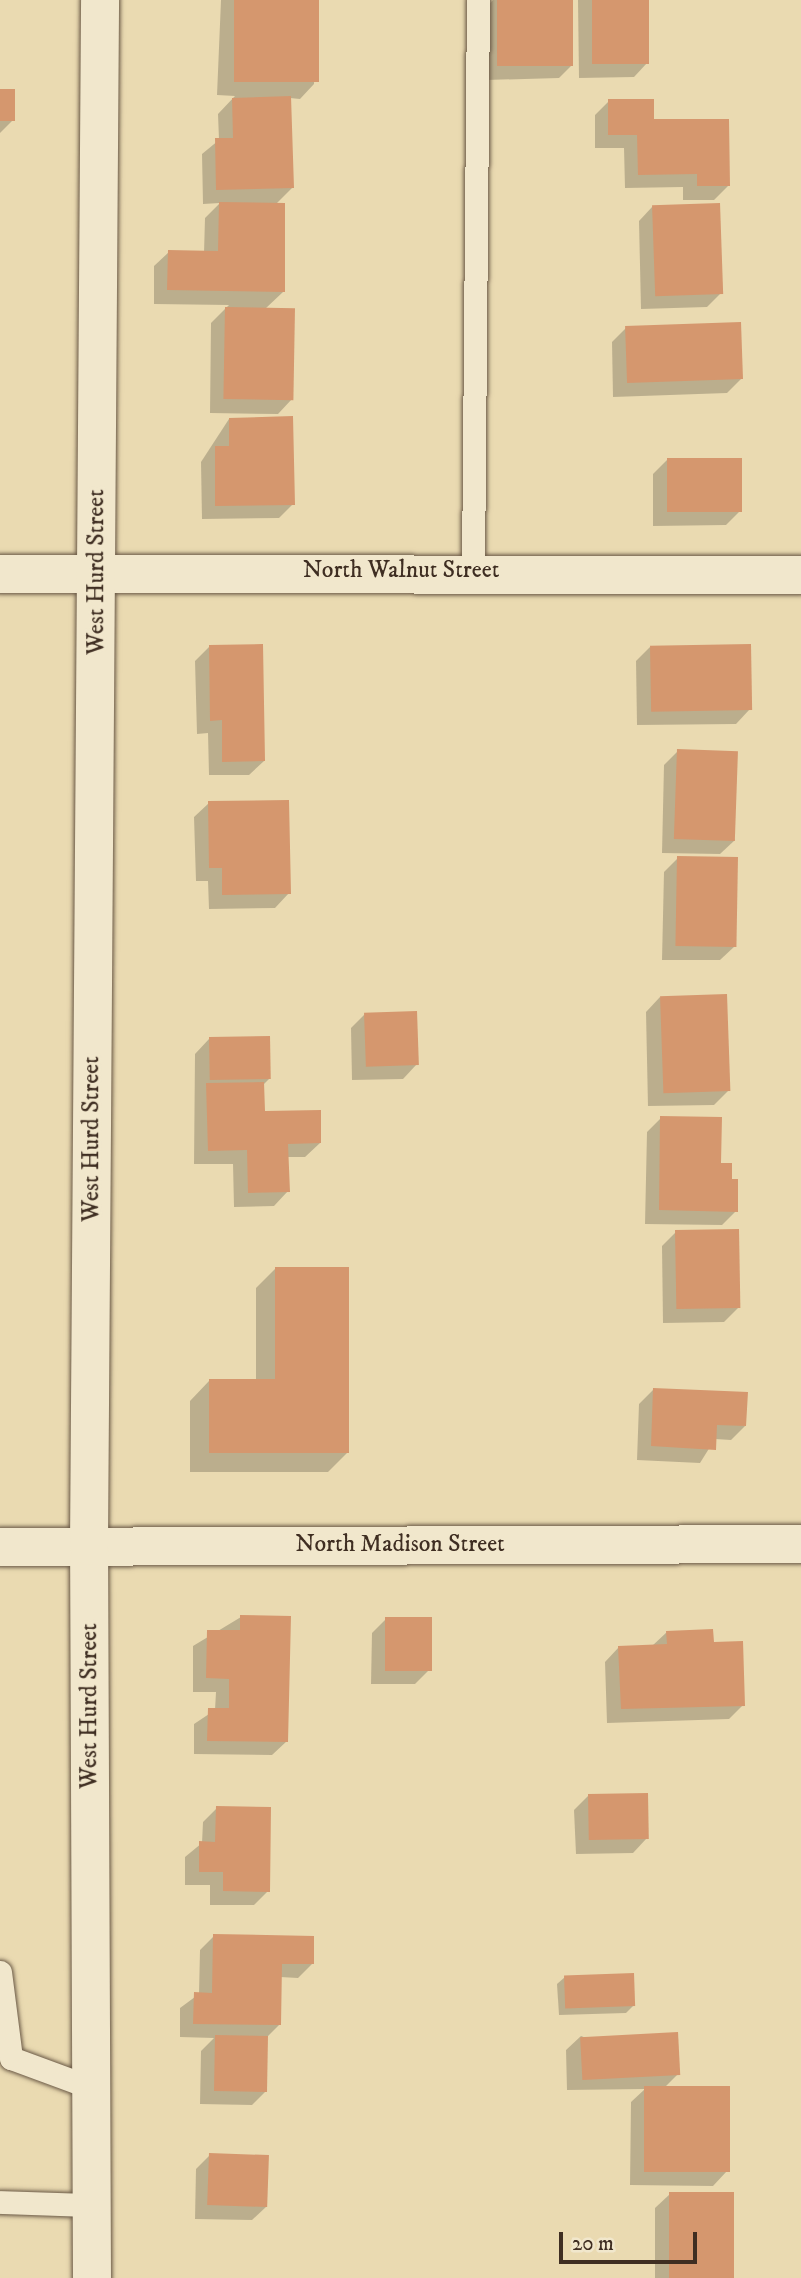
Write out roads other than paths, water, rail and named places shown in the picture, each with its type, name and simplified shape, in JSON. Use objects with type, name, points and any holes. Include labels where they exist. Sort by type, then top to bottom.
[{"type":"street","name":"West Hurd Street","points":[[92,2278],[89,1546],[100,0]]},
{"type":"street","name":"North Walnut Street","points":[[0,574],[473,570],[801,575]]},
{"type":"street","name":"North Madison Street","points":[[0,1547],[801,1544]]},
{"type":"lane","points":[[473,570],[478,0]]},
{"type":"lane","points":[[0,1972],[11,2058],[92,2088]]},
{"type":"lane","points":[[0,2202],[91,2205]]}]
